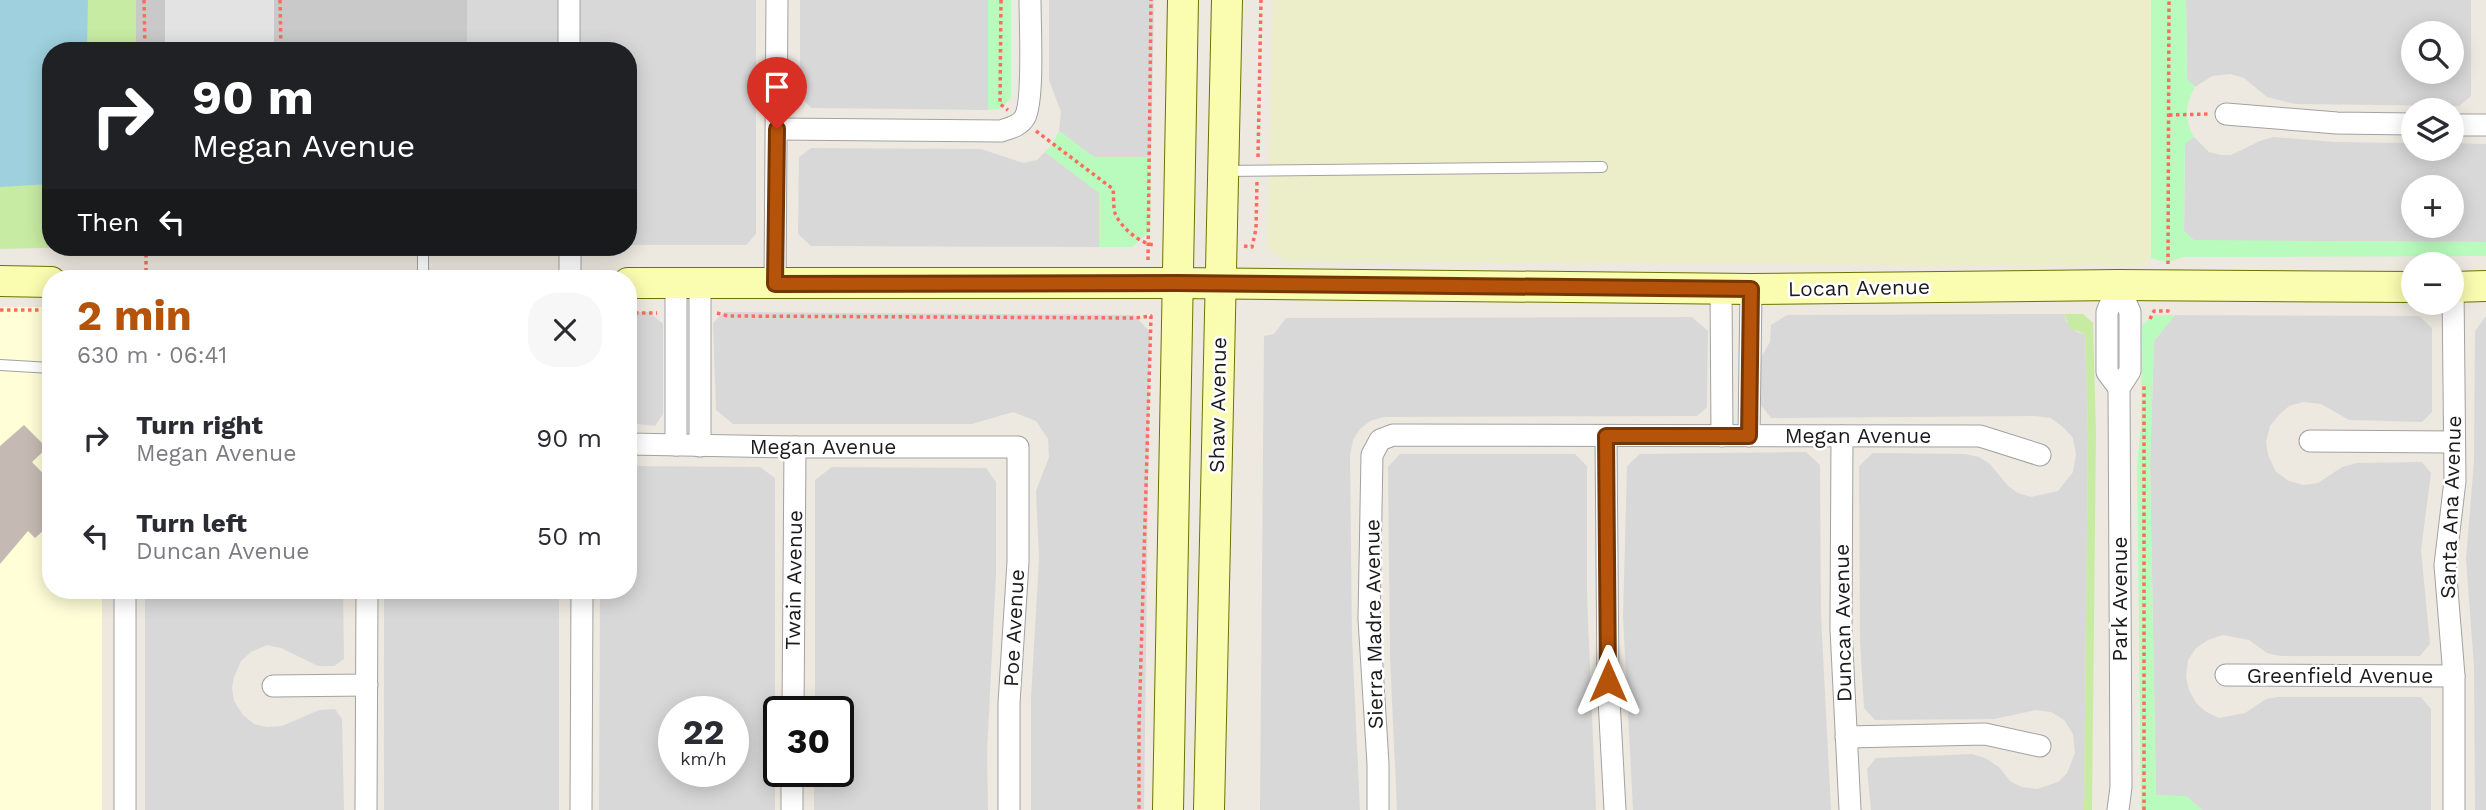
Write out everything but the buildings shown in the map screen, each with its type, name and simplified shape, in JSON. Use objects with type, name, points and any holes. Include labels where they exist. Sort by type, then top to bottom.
[{"type":"street","points":[[569,0],[569,42]]},
{"type":"street","points":[[775,284],[777,0]]},
{"type":"street","points":[[777,129],[1001,131],[1015,126],[1023,121],[1026,115],[1029,96],[1030,0]]},
{"type":"street","name":"Shaw Avenue","points":[[1168,810],[1183,0]]},
{"type":"street","name":"Shaw Avenue","points":[[1209,810],[1227,0]]},
{"type":"street","points":[[2226,114],[2337,123],[2401,124]]},
{"type":"street","points":[[2464,125],[2486,125]]},
{"type":"street","points":[[0,281],[42,282]]},
{"type":"street","name":"Locan Avenue","points":[[637,283],[1178,283],[1751,289],[2118,285],[2168,298],[2401,288]]},
{"type":"street","points":[[676,445],[688,283]]},
{"type":"street","points":[[688,283],[699,446]]},
{"type":"street","name":"Park Avenue","points":[[2118,285],[2130,312],[2130,371],[2119,388],[2121,788],[2118,810]]},
{"type":"street","points":[[2464,287],[2486,286]]},
{"type":"street","points":[[1721,288],[1736,349],[1749,436]]},
{"type":"street","points":[[1722,436],[1736,349],[1751,289]]},
{"type":"street","name":"Santa Ana Avenue","points":[[2453,315],[2455,481],[2445,565],[2454,677],[2454,810]]},
{"type":"street","name":"Megan Avenue","points":[[1380,440],[1393,435],[1980,436],[2040,455]]},
{"type":"street","points":[[1606,436],[1608,681],[1615,810]]},
{"type":"street","name":"Duncan Avenue","points":[[1842,436],[1841,629],[1850,810]]},
{"type":"street","name":"Sierra Madre Avenue","points":[[1378,810],[1378,764],[1369,619],[1372,455],[1380,440]]},
{"type":"street","points":[[2310,441],[2454,442]]},
{"type":"street","name":"Megan Avenue","points":[[637,444],[1017,446]]},
{"type":"street","name":"Poe Avenue","points":[[1009,810],[1009,703],[1017,562],[1017,446]]},
{"type":"street","name":"Twain Avenue","points":[[793,696],[795,447]]},
{"type":"street","points":[[125,599],[125,810]]},
{"type":"street","points":[[366,810],[367,599]]},
{"type":"street","points":[[581,810],[582,599]]},
{"type":"street","name":"Greenfield Avenue","points":[[2226,675],[2454,677]]},
{"type":"street","points":[[274,685],[367,685]]},
{"type":"street","points":[[1846,737],[1985,734],[2040,746]]},
{"type":"street","points":[[792,787],[792,810]]},
{"type":"lane","points":[[1224,171],[1602,167]]},
{"type":"lane","points":[[0,365],[42,367]]},
{"type":"path","points":[[144,0],[145,42]]},
{"type":"path","points":[[281,0],[281,42]]},
{"type":"path","points":[[1001,0],[1000,104],[1112,189],[1116,216],[1121,224],[1147,245],[1151,0]]},
{"type":"path","points":[[2144,327],[2154,311],[2168,298],[2169,0]]},
{"type":"path","points":[[2169,115],[2226,114]]},
{"type":"path","points":[[0,310],[42,310]]},
{"type":"path","points":[[637,313],[659,313]]},
{"type":"path","points":[[715,313],[741,316],[1151,316],[1139,810]]},
{"type":"path","points":[[2144,383],[2144,810]]},
{"type":"shaded area","points":[[136,0],[467,0],[467,42],[136,42]]},
{"type":"shaded area","points":[[165,0],[274,0],[274,42],[165,42]]},
{"type":"shaded area","points":[[467,0],[756,0],[756,234],[746,245],[637,245],[637,42],[467,42]]},
{"type":"shaded area","points":[[800,0],[988,0],[988,110],[811,108],[800,96]]},
{"type":"shaded area","points":[[1049,0],[1154,0],[1151,157],[1094,157],[1059,131],[1061,112],[1049,80]]},
{"type":"shaded area","points":[[1273,0],[2151,0],[2151,258],[2144,266],[1287,262],[1267,248]]},
{"type":"shaded area","points":[[2186,0],[2471,0],[2471,96],[2464,102],[2464,98],[2401,98],[2401,105],[2295,104],[2267,97],[2244,78],[2230,74],[2212,76],[2195,87],[2187,79]]},
{"type":"shaded area","points":[[2194,137],[2209,152],[2221,155],[2231,155],[2273,137],[2334,142],[2401,143],[2401,161],[2464,161],[2464,143],[2486,144],[2486,242],[2194,241],[2184,231],[2185,143]]},
{"type":"shaded area","points":[[811,148],[981,149],[1023,163],[1037,160],[1045,152],[1100,193],[1099,247],[811,246],[798,234],[799,157]]},
{"type":"shaded area","points":[[0,307],[42,307],[42,599],[102,599],[102,810],[0,810]]},
{"type":"shaded area","points":[[637,312],[649,312],[663,324],[663,414],[655,426],[637,424]]},
{"type":"shaded area","points":[[724,312],[1134,315],[1150,332],[1144,810],[1031,810],[1031,698],[1039,559],[1036,491],[1049,457],[1048,439],[1036,421],[1013,412],[972,424],[733,424],[716,410],[713,323]]},
{"type":"shaded area","points":[[2064,314],[2066,321],[2077,332],[2085,334],[2088,432],[2084,810],[1871,810],[1867,769],[1876,758],[1972,754],[1999,767],[2010,781],[2022,787],[2037,789],[2058,782],[2067,773],[2075,753],[2073,734],[2064,720],[2051,712],[2036,710],[1994,719],[1875,720],[1864,708],[1860,641],[1859,466],[1873,453],[1965,454],[1979,457],[1990,464],[2008,486],[2031,497],[2058,491],[2073,472],[2076,454],[2073,438],[2051,418],[2035,416],[1771,418],[1761,405],[1760,359],[1770,342],[1771,325],[1787,315]]},
{"type":"shaded area","points":[[2175,315],[2419,316],[2432,328],[2432,412],[2422,422],[2349,420],[2321,404],[2303,402],[2289,406],[2280,414],[2270,426],[2266,442],[2268,455],[2276,472],[2289,481],[2304,485],[2318,483],[2342,467],[2357,463],[2422,462],[2431,473],[2421,550],[2430,644],[2420,656],[2280,656],[2267,653],[2249,640],[2223,635],[2196,648],[2188,660],[2186,677],[2196,703],[2219,718],[2245,713],[2266,699],[2278,697],[2421,697],[2431,709],[2431,810],[2202,810],[2186,796],[2156,796],[2150,466],[2154,341]]},
{"type":"shaded area","points":[[2486,316],[2486,810],[2475,810],[2474,667],[2466,559],[2474,461],[2475,331]]},
{"type":"shaded area","points":[[1692,317],[1708,331],[1707,407],[1697,416],[1384,417],[1370,421],[1360,429],[1353,440],[1350,455],[1352,637],[1360,810],[1260,810],[1264,336],[1274,334],[1286,318]]},
{"type":"shaded area","points":[[1806,452],[1820,465],[1821,615],[1831,810],[1633,810],[1623,617],[1627,466],[1640,454]]},
{"type":"shaded area","points":[[1400,454],[1575,454],[1587,466],[1587,595],[1596,810],[1397,810],[1390,658],[1388,467]]},
{"type":"shaded area","points":[[637,466],[760,467],[775,478],[775,696],[763,696],[763,787],[775,787],[775,810],[599,810],[600,599],[637,599]]},
{"type":"shaded area","points":[[832,467],[986,468],[996,482],[996,574],[987,752],[988,810],[814,810],[814,787],[854,787],[854,696],[815,696],[815,480]]},
{"type":"shaded area","points":[[145,599],[343,599],[344,659],[334,666],[318,666],[281,648],[267,645],[251,652],[241,661],[232,688],[234,701],[243,715],[254,724],[267,727],[282,726],[319,710],[335,709],[342,719],[344,810],[145,810]]},
{"type":"shaded area","points":[[384,599],[559,599],[559,810],[384,810]]},
{"type":"green space","points":[[0,0],[136,0],[136,42],[42,42],[42,248],[0,249]]},
{"type":"green space","points":[[988,0],[1011,0],[1011,98],[1000,109],[988,110]]},
{"type":"green space","points":[[2151,0],[2186,0],[2187,79],[2195,87],[2187,112],[2194,137],[2185,144],[2184,231],[2194,240],[2486,242],[2486,256],[2464,256],[2464,252],[2401,252],[2401,256],[2182,257],[2167,261],[2151,258]]},
{"type":"green space","points":[[1059,131],[1094,157],[1151,157],[1150,231],[1132,247],[1099,247],[1099,193],[1045,152]]},
{"type":"green space","points":[[2064,314],[2083,314],[2093,323],[2096,432],[2092,810],[2084,810],[2088,432],[2085,334],[2070,328]]},
{"type":"green space","points":[[2153,315],[2175,315],[2154,341],[2150,466],[2156,795],[2186,796],[2202,810],[2141,810],[2137,466],[2141,426],[2142,325]]},
{"type":"water","points":[[0,0],[88,0],[87,42],[42,42],[42,185],[0,187]]},
{"type":"route","points":[[777,129],[775,284],[1178,283],[1751,289],[1749,436],[1606,436],[1608,681]]}]
